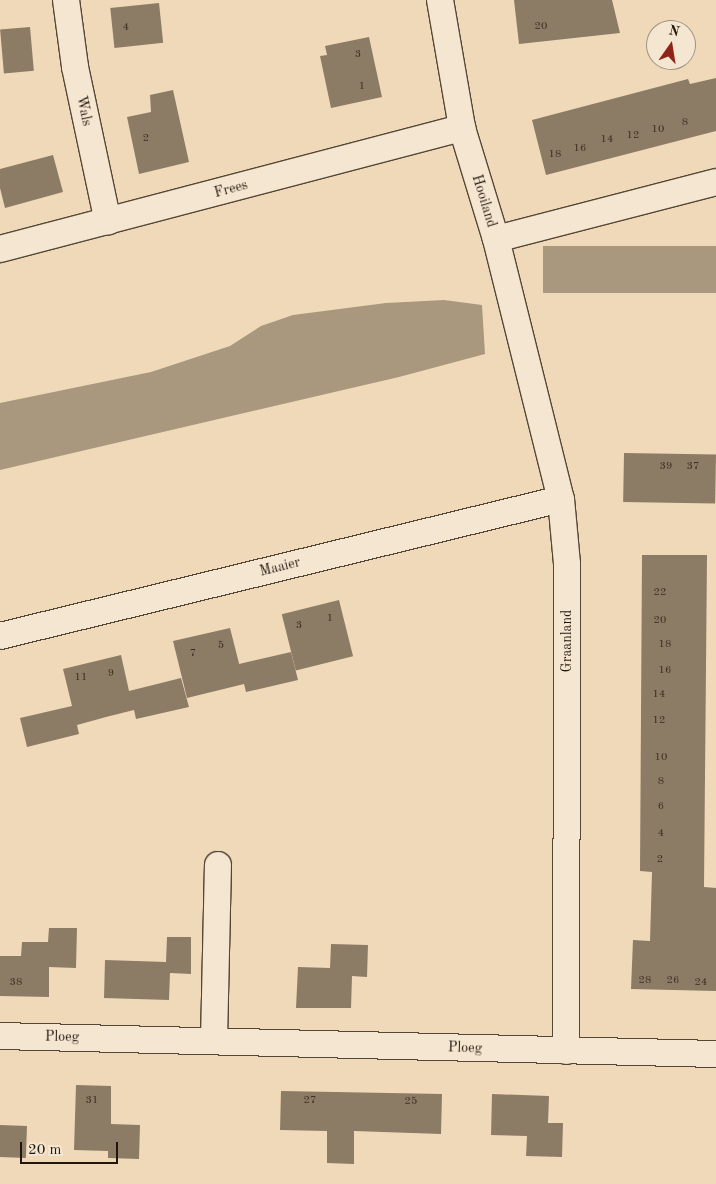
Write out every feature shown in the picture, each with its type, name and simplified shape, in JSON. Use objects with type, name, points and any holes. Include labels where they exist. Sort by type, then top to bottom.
[{"type":"street","name":"Wals","points":[[66,0],[75,68],[108,222]]},
{"type":"street","name":"Hooiland","points":[[440,0],[462,128],[496,239],[716,182]]},
{"type":"street","name":"Frees","points":[[0,249],[462,128]]},
{"type":"street","name":"Graanland","points":[[496,239],[560,499],[567,564],[566,1051]]},
{"type":"street","name":"Maaier","points":[[0,636],[560,499]]},
{"type":"street","points":[[214,1040],[218,865]]},
{"type":"street","name":"Ploeg","points":[[0,1036],[716,1054]]},
{"type":"shaded area","points":[[543,246],[716,246],[716,293],[543,293]]},
{"type":"shaded area","points":[[444,300],[482,305],[485,354],[399,377],[0,470],[0,403],[151,372],[230,346],[261,326],[293,315],[386,303]]},
{"type":"building","points":[[514,0],[612,0],[620,33],[519,44]]},
{"type":"building","points":[[159,3],[163,43],[114,48],[110,8]]},
{"type":"building","points":[[30,27],[34,71],[4,73],[0,30]]},
{"type":"building","points":[[369,37],[382,97],[331,108],[320,56],[327,55],[325,46]]},
{"type":"building","points":[[716,78],[716,131],[546,175],[532,120],[688,79],[690,84]]},
{"type":"building","points":[[173,90],[189,162],[139,174],[127,117],[151,112],[150,95]]},
{"type":"building","points":[[53,155],[63,192],[5,208],[0,188],[0,169]]},
{"type":"building","points":[[624,453],[716,455],[715,504],[623,502]]},
{"type":"building","points":[[642,555],[707,555],[704,887],[716,888],[716,991],[631,989],[633,940],[650,941],[652,872],[640,871]]},
{"type":"building","points":[[339,600],[353,656],[296,671],[282,614]]},
{"type":"building","points":[[230,628],[239,664],[291,652],[298,680],[246,692],[244,684],[187,698],[173,641]]},
{"type":"building","points":[[121,655],[129,691],[181,678],[189,707],[136,719],[134,710],[77,725],[79,734],[27,747],[20,718],[72,706],[63,669]]},
{"type":"building","points":[[49,928],[77,928],[76,968],[49,967],[49,997],[0,996],[0,956],[21,956],[22,942],[48,942]]},
{"type":"building","points":[[167,937],[191,937],[191,974],[170,973],[169,1000],[104,998],[105,960],[166,962]]},
{"type":"building","points":[[331,944],[368,945],[367,977],[352,976],[351,1008],[296,1008],[298,967],[330,968]]},
{"type":"building","points":[[76,1085],[111,1086],[111,1124],[140,1125],[139,1159],[108,1158],[108,1151],[74,1150]]},
{"type":"building","points":[[281,1091],[442,1094],[441,1134],[354,1131],[354,1164],[327,1163],[327,1131],[280,1130]]},
{"type":"building","points":[[492,1094],[549,1096],[548,1123],[563,1123],[562,1157],[526,1156],[527,1136],[491,1135]]},
{"type":"building","points":[[0,1125],[27,1126],[26,1158],[0,1157]]}]
